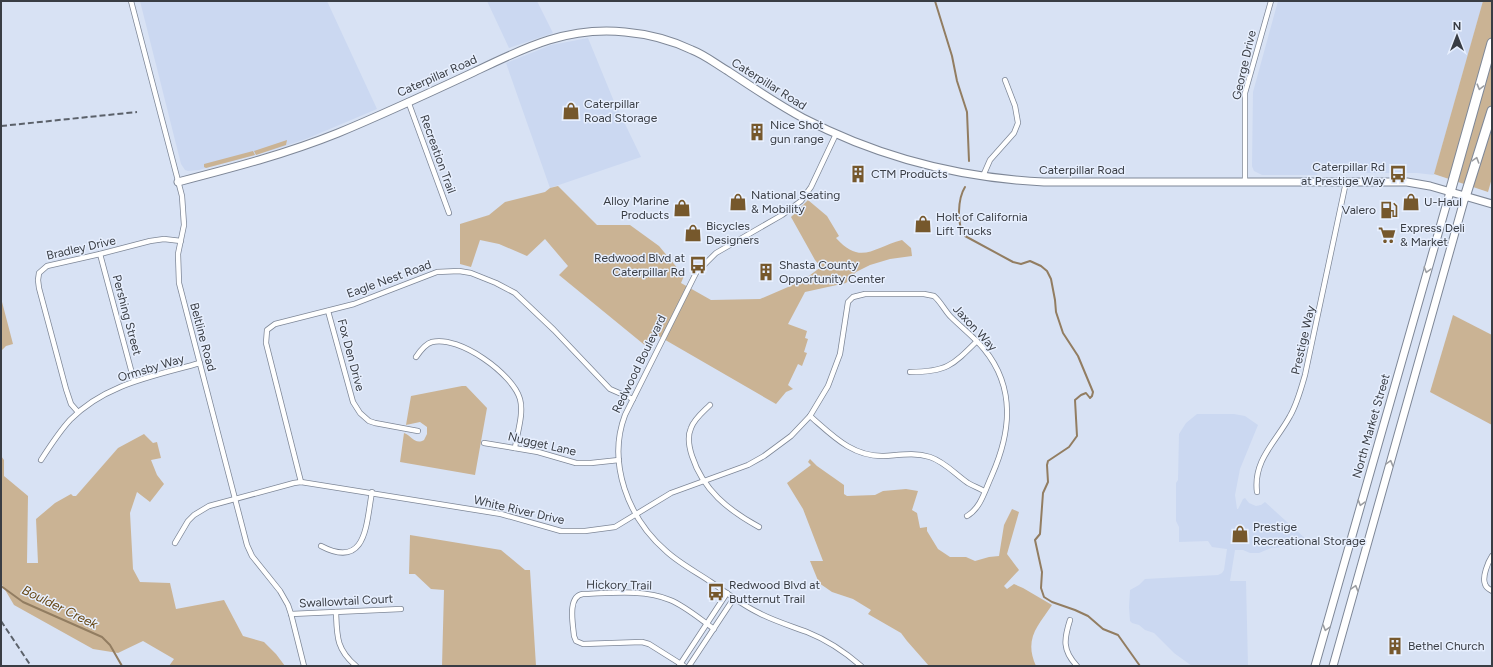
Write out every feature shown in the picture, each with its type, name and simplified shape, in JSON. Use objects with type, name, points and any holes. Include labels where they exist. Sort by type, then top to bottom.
[{"type":"highway","points":[[1450,192],[1492,43]]},
{"type":"highway","points":[[1465,197],[1492,111]]},
{"type":"street","name":"Beltline Road","points":[[131,1],[183,200],[185,218],[178,262],[179,283],[234,498],[252,556],[280,591],[292,614],[304,666]]},
{"type":"street","name":"George Drive","points":[[1245,182],[1245,93],[1271,1]]},
{"type":"street","name":"Caterpillar Road","points":[[178,182],[240,166],[301,147],[340,132],[543,41],[583,33],[603,31],[626,32],[659,38],[692,50],[786,108],[836,134],[864,146],[911,162],[948,170],[983,176],[1044,182],[1407,182],[1492,204]]},
{"type":"street","points":[[983,176],[990,160],[1014,133],[1018,123],[1005,80]]},
{"type":"street","name":"Recreation Trail","points":[[408,101],[449,213]]},
{"type":"street","name":"Redwood Boulevard","points":[[836,134],[811,187],[800,201],[784,214],[716,253],[696,273],[632,399],[620,427],[618,442],[619,460],[628,500],[647,532],[665,550],[734,598],[767,617],[808,632],[829,643],[860,666]]},
{"type":"street","name":"Prestige Way","points":[[1257,492],[1256,480],[1261,462],[1290,416],[1301,390],[1346,182]]},
{"type":"street","name":"North Market Street","points":[[1315,666],[1450,192]]},
{"type":"street","points":[[1333,666],[1465,197]]},
{"type":"street","name":"Bradley Drive","points":[[78,412],[71,404],[66,389],[39,288],[38,276],[42,269],[47,266],[154,240],[164,239],[181,241]]},
{"type":"street","name":"Pershing Street","points":[[100,254],[134,381]]},
{"type":"street","name":"Eagle Nest Road","points":[[301,482],[267,347],[267,330],[275,324],[354,304],[437,272],[459,271],[471,273],[496,283],[515,294],[539,315],[610,388],[632,399]]},
{"type":"street","name":"Jaxon Way","points":[[853,297],[865,294],[930,295],[936,298],[951,317],[977,340],[985,350],[996,369],[1006,395],[1008,408],[1006,436],[977,508],[967,516]]},
{"type":"street","name":"White River Drive","points":[[175,543],[188,521],[208,506],[234,498],[301,482],[372,492],[501,514],[561,532],[585,531],[615,527],[661,498],[748,465],[771,452],[791,436],[810,416],[834,373],[842,343],[847,305],[853,297]]},
{"type":"street","name":"Fox Den Drive","points":[[328,311],[350,393],[357,409],[374,423],[418,431]]},
{"type":"street","points":[[910,372],[932,371],[948,367],[959,359],[977,340]]},
{"type":"street","points":[[416,357],[430,343],[444,342],[468,349],[485,359],[495,368],[512,386],[520,398],[521,410],[515,448]]},
{"type":"street","name":"Ormsby Way","points":[[41,460],[58,434],[78,412],[103,395],[134,381],[200,363]]},
{"type":"street","points":[[710,405],[695,421],[691,428],[689,438],[691,453],[697,470],[703,481],[725,504],[740,517],[759,527]]},
{"type":"street","points":[[810,416],[840,441],[857,452],[871,455],[917,454],[931,458],[945,465],[967,482],[984,491]]},
{"type":"street","name":"Nugget Lane","points":[[484,442],[583,464],[619,460]]},
{"type":"street","points":[[321,546],[332,552],[348,552],[357,548],[363,537],[372,492]]},
{"type":"street","points":[[1492,556],[1486,571],[1484,583],[1486,587],[1492,591]]},
{"type":"street","name":"Hickory Trail","points":[[681,665],[649,644],[642,642],[583,644],[576,641],[574,636],[573,602],[575,597],[583,594],[634,593],[661,597],[675,602],[714,628]]},
{"type":"street","points":[[681,665],[727,593]]},
{"type":"street","points":[[689,666],[734,598]]},
{"type":"street","name":"Swallowtail Court","points":[[292,614],[401,609]]},
{"type":"street","points":[[336,612],[337,635],[341,649],[346,658],[356,666]]},
{"type":"street","points":[[1070,620],[1065,641],[1068,654],[1077,666]]},
{"type":"shaded area","points":[[140,1],[327,1],[377,109],[306,139],[276,149],[199,170],[185,170],[181,164]]},
{"type":"shaded area","points":[[487,1],[537,1],[553,33],[509,48]]},
{"type":"shaded area","points":[[1278,1],[1483,2],[1434,175],[1417,173],[1349,173],[1334,170],[1334,173],[1318,172],[1317,175],[1262,175],[1254,171],[1252,166],[1253,92]]},
{"type":"shaded area","points":[[1483,1],[1492,1],[1492,178],[1488,192],[1434,174]]},
{"type":"shaded area","name":"Caterpillar Road Storage","points":[[588,38],[613,99],[641,157],[550,188],[506,63],[551,45]]},
{"type":"shaded area","points":[[287,140],[286,145],[256,155],[254,151]]},
{"type":"shaded area","points":[[253,151],[255,155],[206,168],[204,167],[204,164]]},
{"type":"shaded area","points":[[558,186],[597,225],[630,225],[659,246],[684,276],[681,283],[711,300],[760,299],[802,281],[821,267],[815,260],[791,217],[808,200],[827,216],[839,236],[836,238],[853,251],[860,253],[868,252],[902,240],[911,248],[912,256],[890,259],[870,265],[856,272],[846,283],[805,292],[788,324],[807,331],[805,338],[808,339],[804,352],[807,353],[802,366],[798,364],[788,385],[793,389],[786,392],[776,404],[655,334],[647,347],[559,275],[568,266],[545,239],[527,256],[499,244],[480,240],[471,267],[460,264],[460,224],[489,215],[505,202],[545,192],[550,188]]},
{"type":"shaded area","points":[[1,298],[13,344],[6,346],[1,351]]},
{"type":"shaded area","points":[[1453,315],[1492,335],[1492,425],[1430,392]]},
{"type":"shaded area","points":[[466,386],[487,408],[475,475],[400,462],[404,433],[416,441],[424,440],[427,434],[427,427],[420,422],[406,425],[411,396]]},
{"type":"shaded area","name":"Prestige Recreational Storage","points":[[1197,414],[1234,414],[1245,416],[1258,425],[1240,469],[1235,495],[1237,509],[1245,498],[1249,503],[1256,506],[1265,502],[1308,541],[1297,546],[1271,548],[1259,553],[1235,550],[1230,581],[1246,581],[1248,666],[1192,666],[1174,653],[1154,633],[1145,630],[1139,625],[1130,621],[1130,590],[1139,585],[1145,579],[1218,575],[1224,570],[1227,549],[1212,547],[1208,541],[1179,542],[1179,527],[1176,521],[1176,483],[1178,480],[1179,434],[1186,423]]},
{"type":"shaded area","points":[[144,434],[153,443],[157,442],[161,458],[151,460],[157,475],[164,484],[150,502],[137,492],[130,513],[133,569],[140,582],[170,583],[176,609],[224,600],[243,636],[264,642],[285,666],[169,666],[174,659],[143,641],[118,653],[93,649],[14,605],[1,583],[1,456],[4,460],[4,476],[28,496],[27,563],[38,563],[36,519],[55,503],[71,494],[76,496],[118,448]]},
{"type":"shaded area","points":[[810,459],[817,466],[844,485],[844,494],[847,496],[875,495],[883,491],[906,489],[918,491],[912,510],[917,513],[920,528],[927,527],[927,531],[938,549],[950,557],[966,557],[975,561],[999,556],[1004,525],[1012,509],[1019,512],[1007,554],[1019,570],[1004,586],[1007,589],[1014,584],[1052,605],[1037,627],[1032,641],[1031,648],[1036,666],[929,666],[901,633],[868,614],[871,610],[853,599],[832,592],[819,583],[810,561],[823,561],[803,509],[787,483],[811,465],[808,462]]},
{"type":"shaded area","points":[[410,535],[501,550],[525,570],[530,570],[536,666],[442,666],[444,590],[431,589],[415,574],[409,574]]},
{"type":"waterway","points":[[935,1],[967,112],[969,161]]},
{"type":"waterway","points":[[965,187],[961,198],[959,212],[960,225],[965,236],[1013,262],[1021,264],[1030,261],[1041,266],[1047,271],[1051,279],[1056,312],[1063,333],[1078,356],[1093,392],[1090,398],[1086,393],[1075,400],[1077,436],[1069,447],[1048,461],[1047,465],[1048,482],[1043,493],[1040,534],[1035,540],[1042,572],[1041,588],[1044,597],[1052,602],[1088,616],[1103,629],[1118,635],[1140,666]]},
{"type":"waterway","name":"Boulder Creek","points":[[1,586],[23,602],[102,637],[110,645],[122,666]]},
{"type":"railway","points":[[1,126],[137,112]]},
{"type":"railway","points":[[1,621],[31,666]]},
{"type":"place","name":"Caterpillar Road Storage","points":[[571,111]]},
{"type":"place","name":"Nice Shot gun range","points":[[757,132]]},
{"type":"place","name":"CTM Products","points":[[858,174]]},
{"type":"place","name":"Caterpillar Rd at Prestige Way","points":[[1398,174]]},
{"type":"place","name":"National Seating & Mobility","points":[[738,202]]},
{"type":"place","name":"U-Haul","points":[[1411,202]]},
{"type":"place","name":"Alloy Marine Products","points":[[682,208]]},
{"type":"place","name":"Valero","points":[[1389,210]]},
{"type":"place","name":"Holt of California Lift Trucks","points":[[923,224]]},
{"type":"place","name":"Bicycles Designers","points":[[693,233]]},
{"type":"place","name":"Express Deli & Market","points":[[1387,235]]},
{"type":"place","name":"Redwood Blvd at Caterpillar Rd","points":[[698,265]]},
{"type":"place","name":"Shasta County Opportunity Center","points":[[766,272]]},
{"type":"place","name":"Prestige Recreational Storage","points":[[1240,534]]},
{"type":"place","name":"Redwood Blvd at Butternut Trail","points":[[716,592]]},
{"type":"place","name":"Bethel Church","points":[[1395,646]]}]
